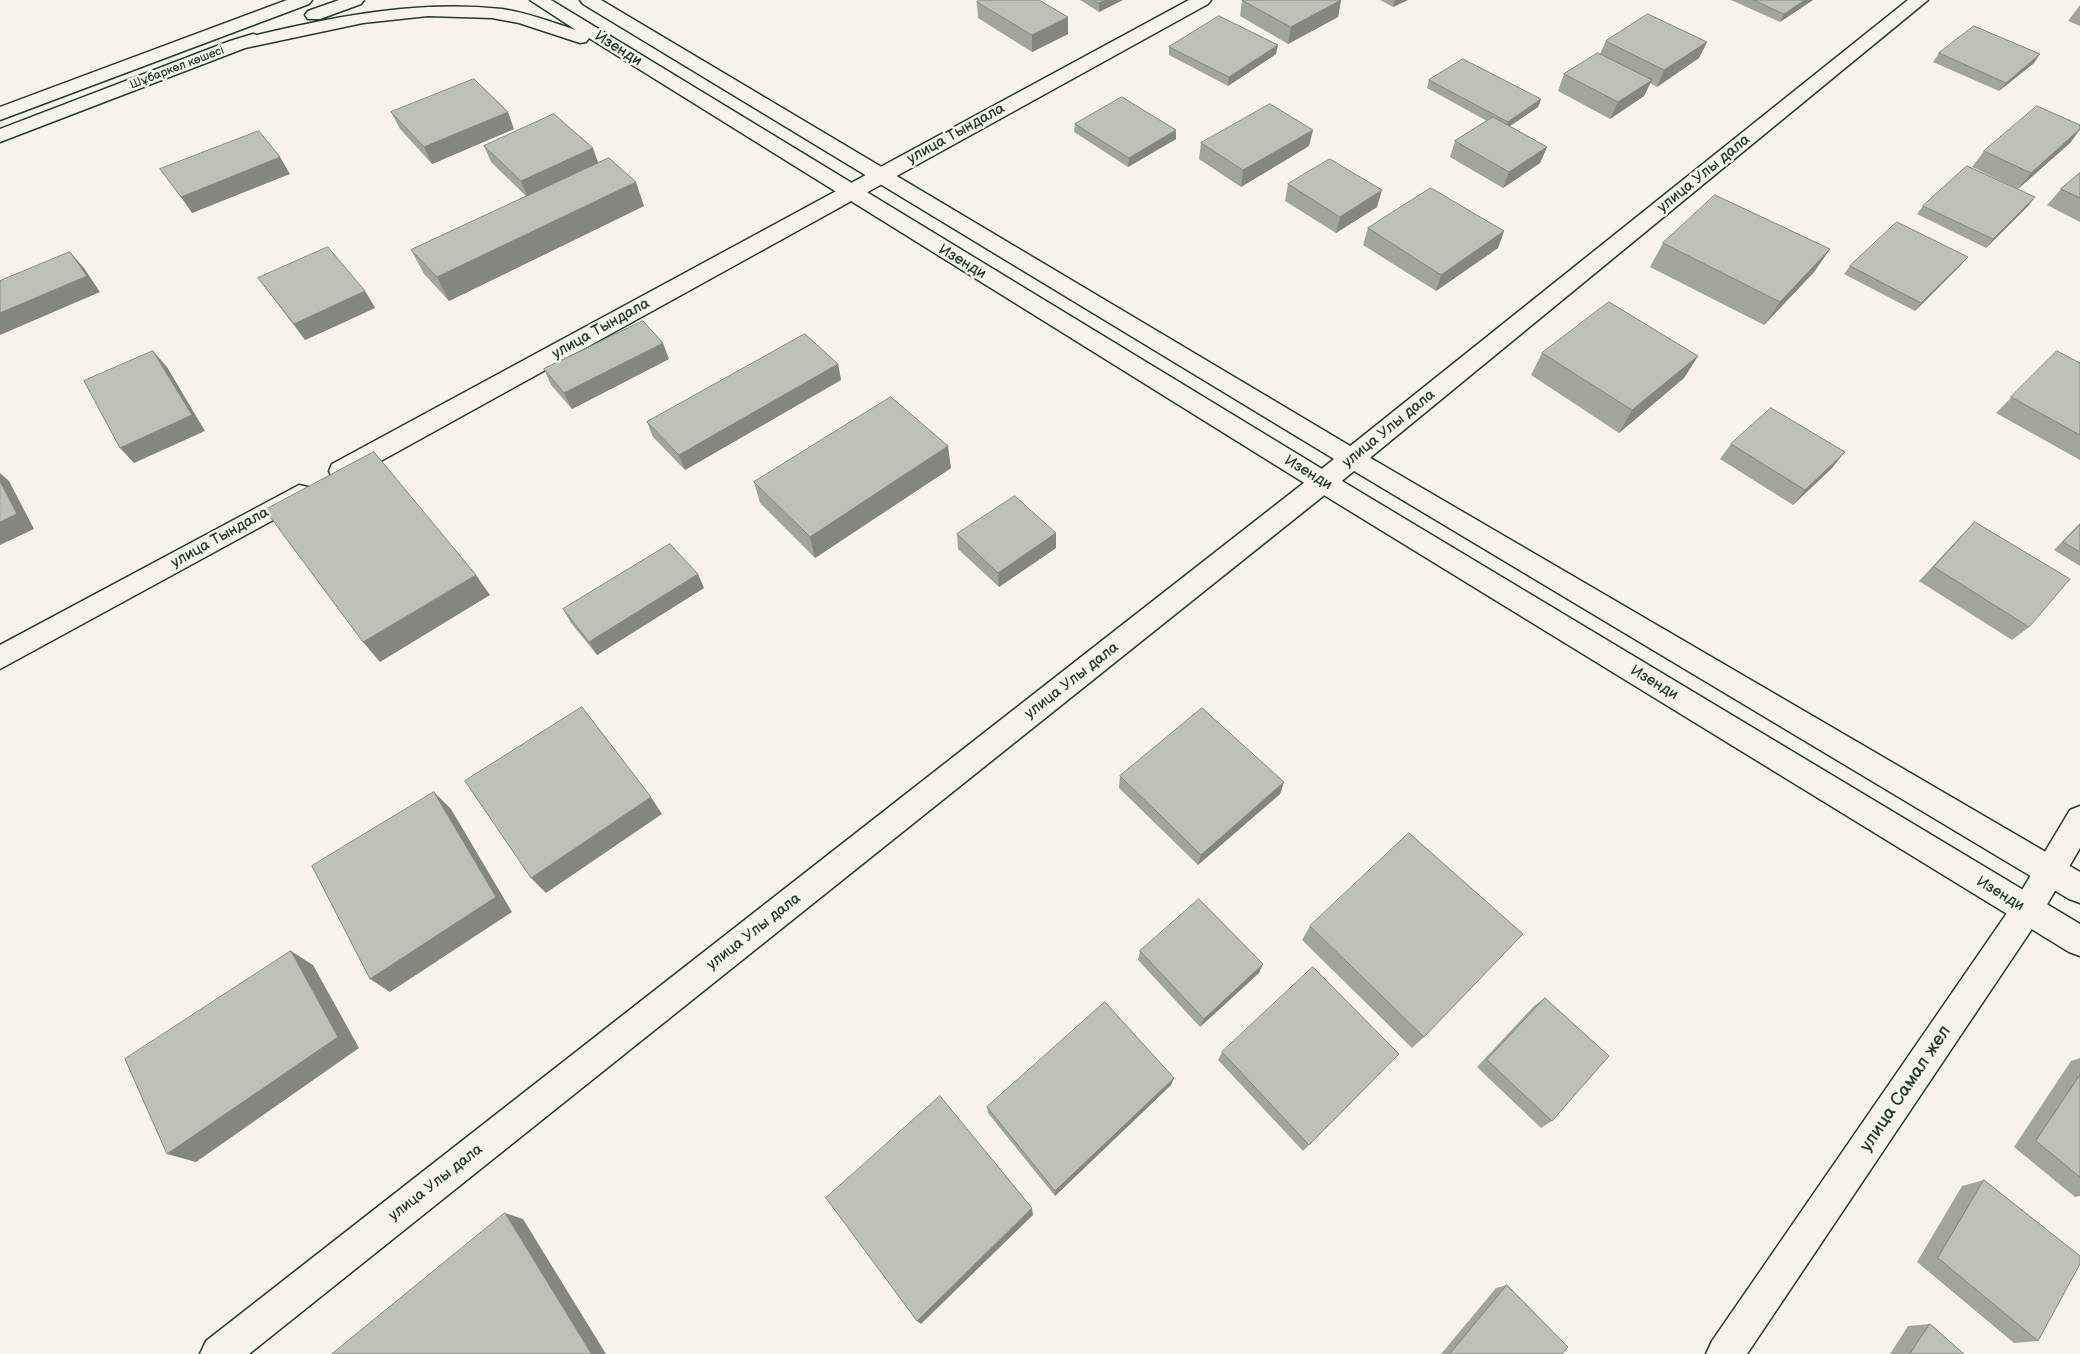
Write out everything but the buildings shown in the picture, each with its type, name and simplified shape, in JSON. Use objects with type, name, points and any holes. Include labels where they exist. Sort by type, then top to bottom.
[{"type":"street","points":[[216,32],[279,0]]},
{"type":"street","name":"Шұбаркөл көшесі","points":[[0,114],[303,0]]},
{"type":"street","name":"Шұбаркөл көшесі","points":[[0,136],[355,0]]},
{"type":"street","name":"Изенди","points":[[539,0],[849,193],[2080,941]]},
{"type":"street","name":"Изенди","points":[[589,0],[1353,459],[2080,890]]},
{"type":"street","points":[[611,0],[649,36]]},
{"type":"street","name":"улица Тындала","points":[[0,658],[1202,0]]},
{"type":"street","name":"улица Улы дала","points":[[219,1354],[1353,459],[1919,0]]},
{"type":"street","points":[[236,45],[310,28],[428,10],[493,13],[553,29],[631,57]]},
{"type":"street","name":"улица Самал жел","points":[[1725,1354],[2027,910],[2080,820]]}]
